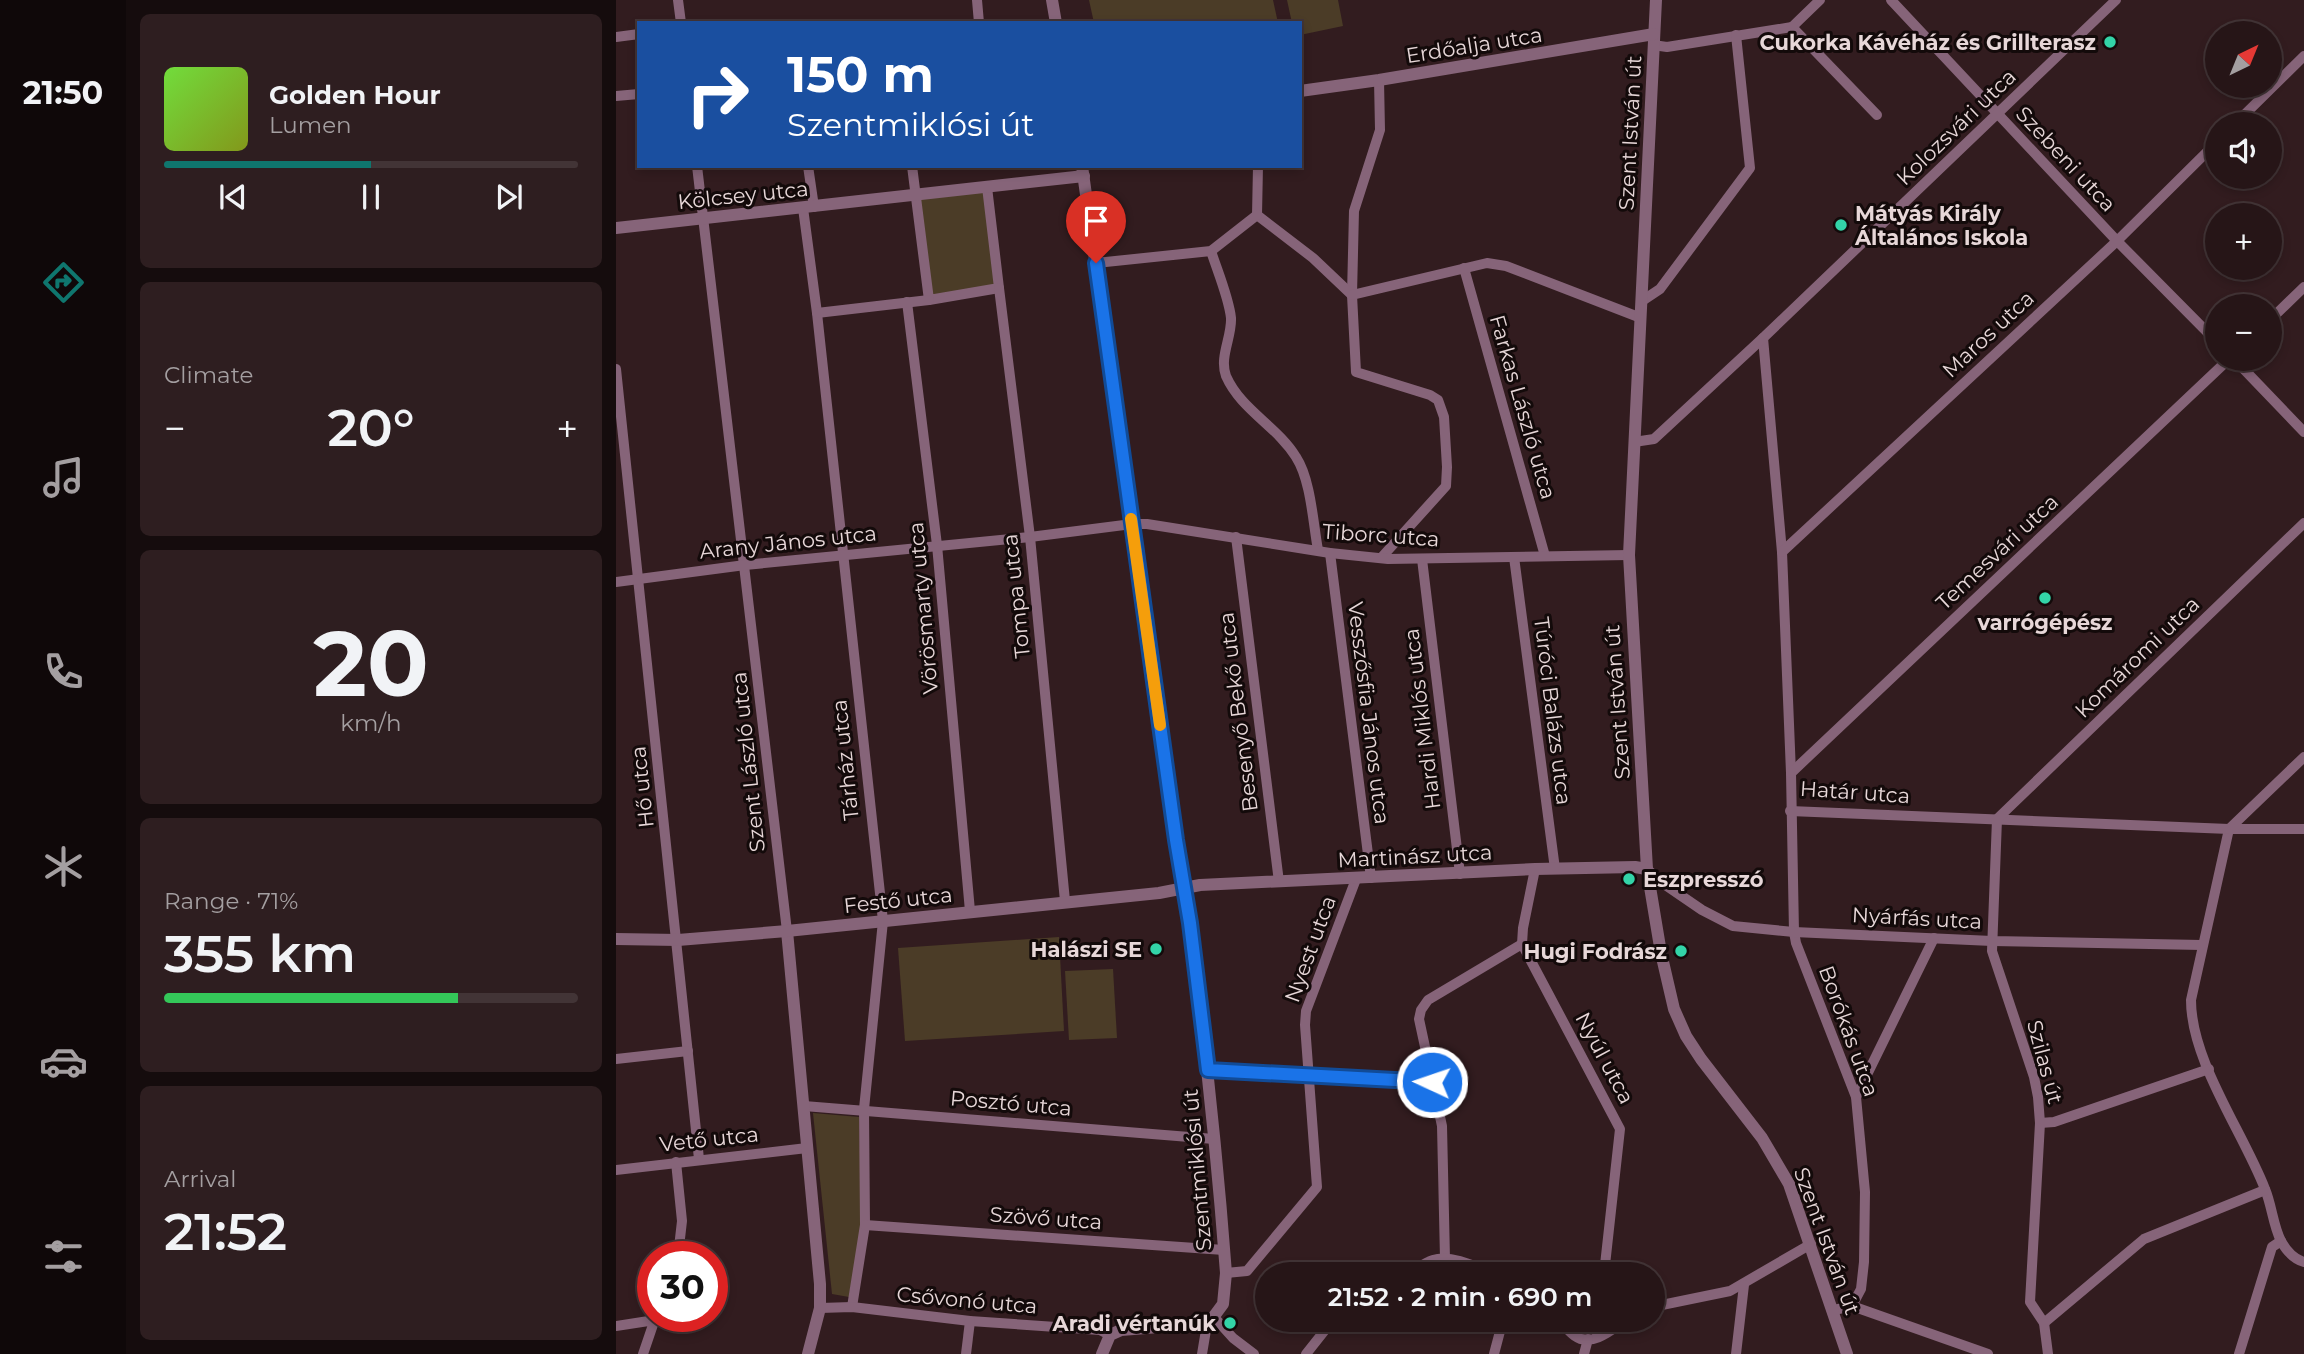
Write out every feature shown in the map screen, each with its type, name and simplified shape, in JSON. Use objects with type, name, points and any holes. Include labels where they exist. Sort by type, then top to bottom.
[{"type":"street","points":[[678,0],[681,21]]},
{"type":"street","points":[[977,0],[979,21]]},
{"type":"street","points":[[1052,0],[1056,21]]},
{"type":"street","name":"Szent István út","points":[[1656,0],[1629,555],[1647,869],[1662,962],[1674,1009],[1701,1059],[1748,1118],[1789,1184],[1847,1354]]},
{"type":"street","points":[[1653,40],[1667,47],[1792,27],[1820,0]]},
{"type":"street","name":"Szebeni utca","points":[[1891,0],[2117,241],[2205,330]]},
{"type":"street","name":"Kolozsvári utca","points":[[1634,442],[1654,439],[2116,0]]},
{"type":"street","points":[[1792,27],[1877,115]]},
{"type":"street","points":[[616,37],[637,34]]},
{"type":"street","points":[[1642,301],[1660,289],[1750,168],[1736,36]]},
{"type":"street","name":"Erdőalja utca","points":[[1302,91],[1653,40]]},
{"type":"street","points":[[2247,112],[2304,56]]},
{"type":"street","points":[[1379,80],[1380,130],[1354,211],[1352,295],[1356,372],[1430,395],[1438,400],[1444,417],[1447,467],[1446,486],[1381,558]]},
{"type":"street","points":[[616,96],[637,94]]},
{"type":"street","name":"Maros utca","points":[[1782,552],[2117,241],[2205,154]]},
{"type":"street","name":"Szent László utca","points":[[697,168],[787,931],[804,1106],[820,1308],[808,1354]]},
{"type":"street","name":"Tárház utca","points":[[808,168],[808,208],[817,313],[883,921],[864,1109],[865,1225],[852,1307]]},
{"type":"street","points":[[912,168],[929,299]]},
{"type":"street","points":[[1257,215],[1258,168]]},
{"type":"street","name":"Kölcsey utca","points":[[616,228],[987,187],[1083,171]]},
{"type":"street","name":"Szentmiklósi út","points":[[1083,171],[1190,923],[1208,1070],[1226,1273],[1225,1295],[1211,1321]]},
{"type":"street","name":"Tompa utca","points":[[987,187],[1030,537],[1065,901]]},
{"type":"street","points":[[1257,215],[1313,258],[1352,295]]},
{"type":"street","points":[[1096,263],[1211,251],[1257,215]]},
{"type":"street","points":[[1211,251],[1231,317],[1224,371],[1234,391],[1244,403],[1296,455],[1305,478],[1318,550]]},
{"type":"street","points":[[1352,295],[1487,262],[1506,266],[1641,318]]},
{"type":"street","name":"Farkas László utca","points":[[1464,268],[1545,556]]},
{"type":"street","points":[[2282,308],[2304,287]]},
{"type":"street","points":[[817,313],[999,288]]},
{"type":"street","name":"Vörösmarty utca","points":[[907,302],[937,545],[970,911]]},
{"type":"street","name":"Határ utca","points":[[1763,338],[1782,552],[1791,773],[1790,811],[2229,829],[2304,829]]},
{"type":"street","name":"Hő utca","points":[[616,369],[699,1159]]},
{"type":"street","name":"Temesvári utca","points":[[1791,773],[2216,371]]},
{"type":"street","points":[[2246,371],[2304,432]]},
{"type":"street","name":"Komáromi utca","points":[[1997,819],[2304,523]]},
{"type":"street","name":"Arany János utca","points":[[616,582],[745,565],[1030,537],[1132,524]]},
{"type":"street","name":"Tiborc utca","points":[[1132,524],[1381,558],[1629,555]]},
{"type":"street","name":"Besenyő Bekő utca","points":[[1236,537],[1279,882]]},
{"type":"street","name":"Vesszősfia János utca","points":[[1330,553],[1371,878]]},
{"type":"street","name":"Túróci Balázs utca","points":[[1514,557],[1555,869]]},
{"type":"street","name":"Hardi Miklós utca","points":[[1422,559],[1460,874]]},
{"type":"street","points":[[2304,757],[2229,829],[2190,1000],[2191,1019],[2208,1069],[2266,1189],[2281,1241],[2296,1260],[2304,1262]]},
{"type":"street","name":"Borókás utca","points":[[1790,811],[1796,943],[1856,1097],[1865,1192],[1864,1262],[1861,1289],[1853,1306]]},
{"type":"street","name":"Szilas út","points":[[1997,819],[1993,957],[2034,1077],[2038,1097],[2040,1123],[2030,1302],[2044,1323],[2048,1354]]},
{"type":"street","points":[[1445,1259],[1444,1141],[1419,1019],[1421,1010],[1429,1000],[1522,944],[1535,869]]},
{"type":"street","name":"Martinász utca","points":[[1184,888],[1535,869],[1647,869]]},
{"type":"street","name":"Nyárfás utca","points":[[1647,869],[1702,910],[1733,926],[1794,932],[1992,941],[2202,945]]},
{"type":"street","name":"Nyest utca","points":[[1226,1273],[1247,1271],[1317,1187],[1306,1011],[1356,878]]},
{"type":"street","name":"Festő utca","points":[[616,939],[678,940],[787,931],[1184,888]]},
{"type":"street","points":[[1856,1097],[1934,938]]},
{"type":"street","name":"Nyúl utca","points":[[1522,944],[1620,1129],[1605,1262]]},
{"type":"street","points":[[616,1059],[688,1051]]},
{"type":"street","points":[[2040,1123],[2054,1122],[2208,1069]]},
{"type":"street","points":[[1208,1070],[1432,1082]]},
{"type":"street","name":"Posztó utca","points":[[804,1106],[1214,1139]]},
{"type":"street","name":"Vető utca","points":[[616,1170],[807,1148]]},
{"type":"street","points":[[676,1162],[682,1221],[680,1241]]},
{"type":"street","points":[[2044,1323],[2144,1239],[2266,1189]]},
{"type":"street","name":"Szövő utca","points":[[865,1225],[1224,1250]]},
{"type":"street","points":[[2239,1354],[2272,1247],[2281,1241]]},
{"type":"street","points":[[1665,1304],[1730,1291],[1811,1244]]},
{"type":"street","points":[[1430,1262],[1445,1259],[1458,1262]]},
{"type":"street","points":[[1736,1354],[1744,1285]]},
{"type":"street","points":[[1834,1310],[1853,1306],[1988,1354]]},
{"type":"street","name":"Csővonó utca","points":[[820,1308],[852,1307],[970,1321],[1100,1330],[1110,1335]]},
{"type":"street","points":[[966,1354],[970,1321]]},
{"type":"street","points":[[1202,1354],[1211,1321]]},
{"type":"street","points":[[1102,1354],[1110,1335],[1121,1330],[1211,1321],[1254,1354]]},
{"type":"street","points":[[616,1326],[637,1322]]},
{"type":"street","points":[[643,1354],[650,1332]]},
{"type":"street","points":[[1306,1354],[1324,1332]]},
{"type":"street","points":[[1494,1354],[1500,1332]]},
{"type":"street","points":[[1570,1332],[1576,1338],[1592,1338],[1603,1332]]},
{"type":"street","points":[[1584,1354],[1594,1332]]},
{"type":"shaded area","points":[[1089,0],[1273,0],[1278,21],[1094,21]]},
{"type":"shaded area","points":[[1287,0],[1338,0],[1343,26],[1302,35],[1302,21],[1292,21]]},
{"type":"shaded area","points":[[987,187],[999,288],[929,300],[916,195]]},
{"type":"shaded area","points":[[1059,937],[1064,1031],[905,1041],[898,948]]},
{"type":"shaded area","points":[[1113,969],[1117,1038],[1069,1040],[1065,971]]},
{"type":"shaded area","points":[[813,1113],[859,1117],[862,1222],[849,1297],[832,1294]]},
{"type":"slow traffic","points":[[1131,519],[1160,725]]},
{"type":"place","name":"Cukorka Kávéház és Grillterasz","points":[[2110,42]]},
{"type":"place","name":"Mátyás Király Általános Iskola","points":[[1841,225]]},
{"type":"place","name":"varrógépész","points":[[2045,598]]},
{"type":"place","name":"Eszpresszó","points":[[1629,879]]},
{"type":"place","name":"Halászi SE","points":[[1156,949]]},
{"type":"place","name":"Hugi Fodrász","points":[[1681,951]]},
{"type":"place","name":"Aradi vértanúk","points":[[1230,1323]]},
{"type":"route","points":[[1096,263],[1176,840],[1190,923],[1208,1070],[1432,1082]]}]
